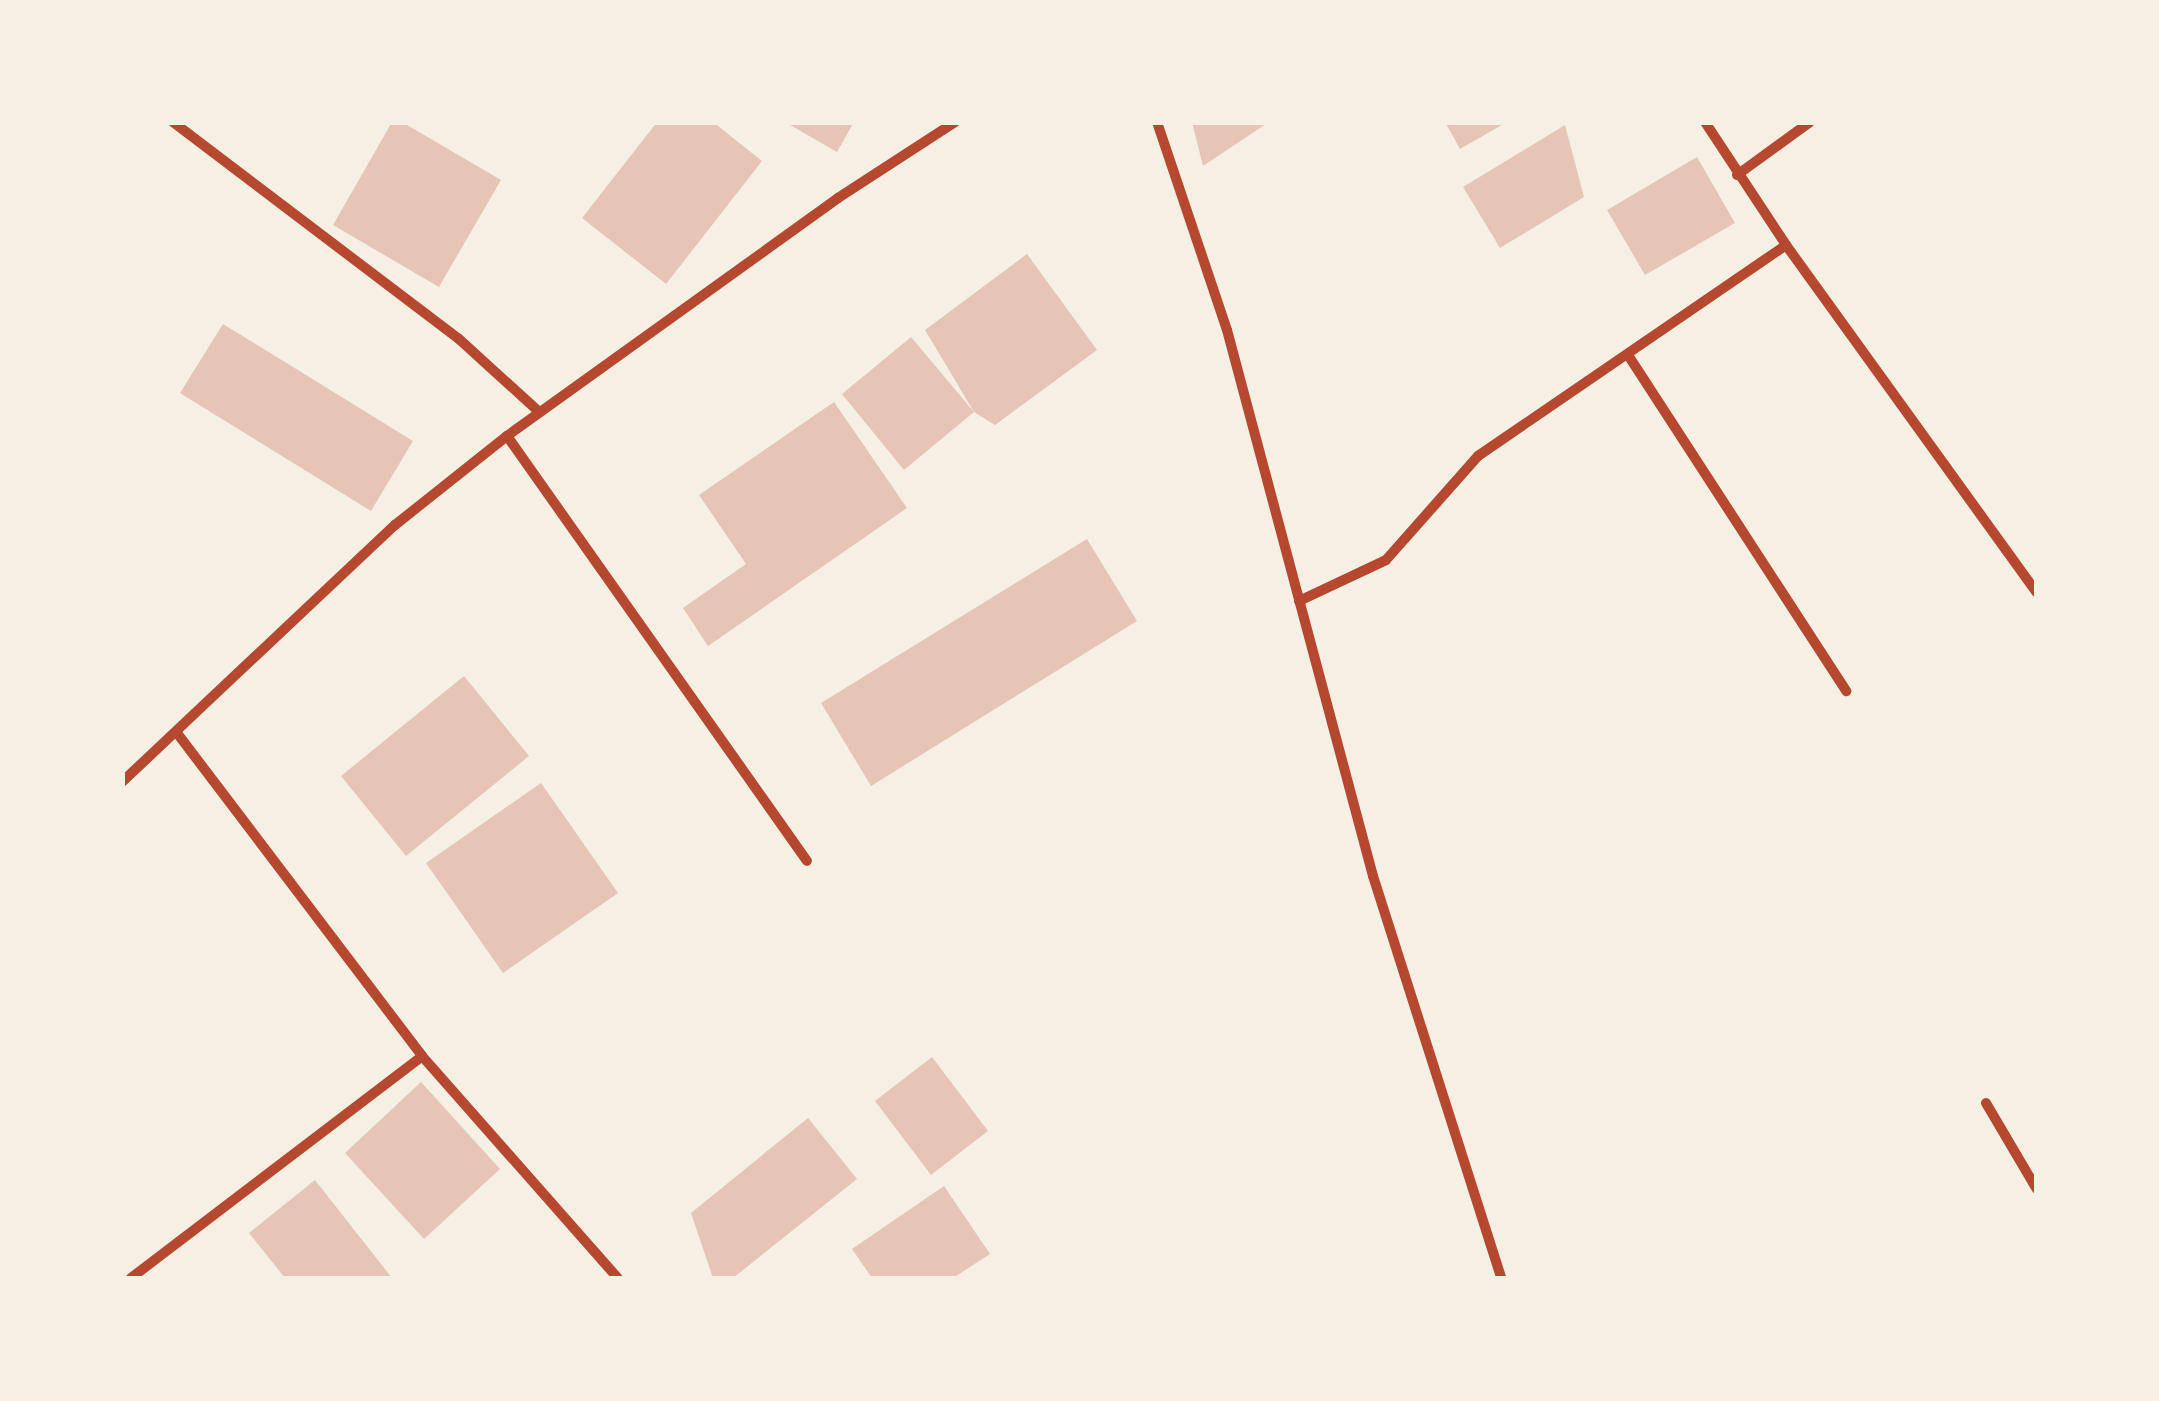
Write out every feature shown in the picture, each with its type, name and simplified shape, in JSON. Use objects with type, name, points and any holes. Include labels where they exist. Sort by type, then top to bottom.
[{"type":"street","points":[[173,122],[460,339],[538,411]]},
{"type":"street","points":[[122,782],[395,525],[538,411],[838,198],[955,122]]},
{"type":"street","points":[[1157,122],[1226,330],[1373,876],[1501,1278]]},
{"type":"street","points":[[1705,122],[1786,245],[2036,592]]},
{"type":"street","points":[[1737,175],[1810,122]]},
{"type":"street","points":[[1300,600],[1386,560],[1478,456],[1786,245]]},
{"type":"street","points":[[1628,355],[1846,691]]},
{"type":"street","points":[[507,436],[806,861]]},
{"type":"street","points":[[176,733],[422,1056],[618,1278]]},
{"type":"street","points":[[131,1278],[422,1056]]},
{"type":"street","points":[[1986,1103],[2036,1188]]},
{"type":"building","points":[[392,122],[402,122],[501,180],[439,287],[333,225]]},
{"type":"building","points":[[657,122],[713,122],[762,161],[666,284],[582,218]]},
{"type":"building","points":[[785,122],[854,122],[837,152]]},
{"type":"building","points":[[1192,122],[1269,122],[1203,166]]},
{"type":"building","points":[[1445,122],[1507,122],[1460,149]]},
{"type":"building","points":[[1565,125],[1584,197],[1500,248],[1463,187]]},
{"type":"building","points":[[1697,157],[1735,223],[1645,275],[1607,210]]},
{"type":"building","points":[[1027,254],[1097,350],[995,425],[974,412],[925,330]]},
{"type":"building","points":[[223,324],[413,441],[371,511],[180,393]]},
{"type":"building","points":[[911,337],[974,412],[904,470],[842,394]]},
{"type":"building","points":[[834,402],[907,508],[708,646],[683,608],[746,564],[699,495]]},
{"type":"building","points":[[1087,539],[1137,621],[871,786],[821,703]]},
{"type":"building","points":[[464,676],[529,756],[406,856],[341,776]]},
{"type":"building","points":[[541,783],[618,893],[503,973],[426,863]]},
{"type":"building","points":[[932,1057],[988,1131],[931,1175],[875,1101]]},
{"type":"building","points":[[421,1082],[500,1169],[424,1239],[345,1153]]},
{"type":"building","points":[[808,1118],[857,1179],[733,1278],[713,1278],[691,1213]]},
{"type":"building","points":[[315,1180],[392,1278],[285,1278],[249,1233]]},
{"type":"building","points":[[944,1186],[990,1254],[953,1278],[872,1278],[852,1249]]}]
